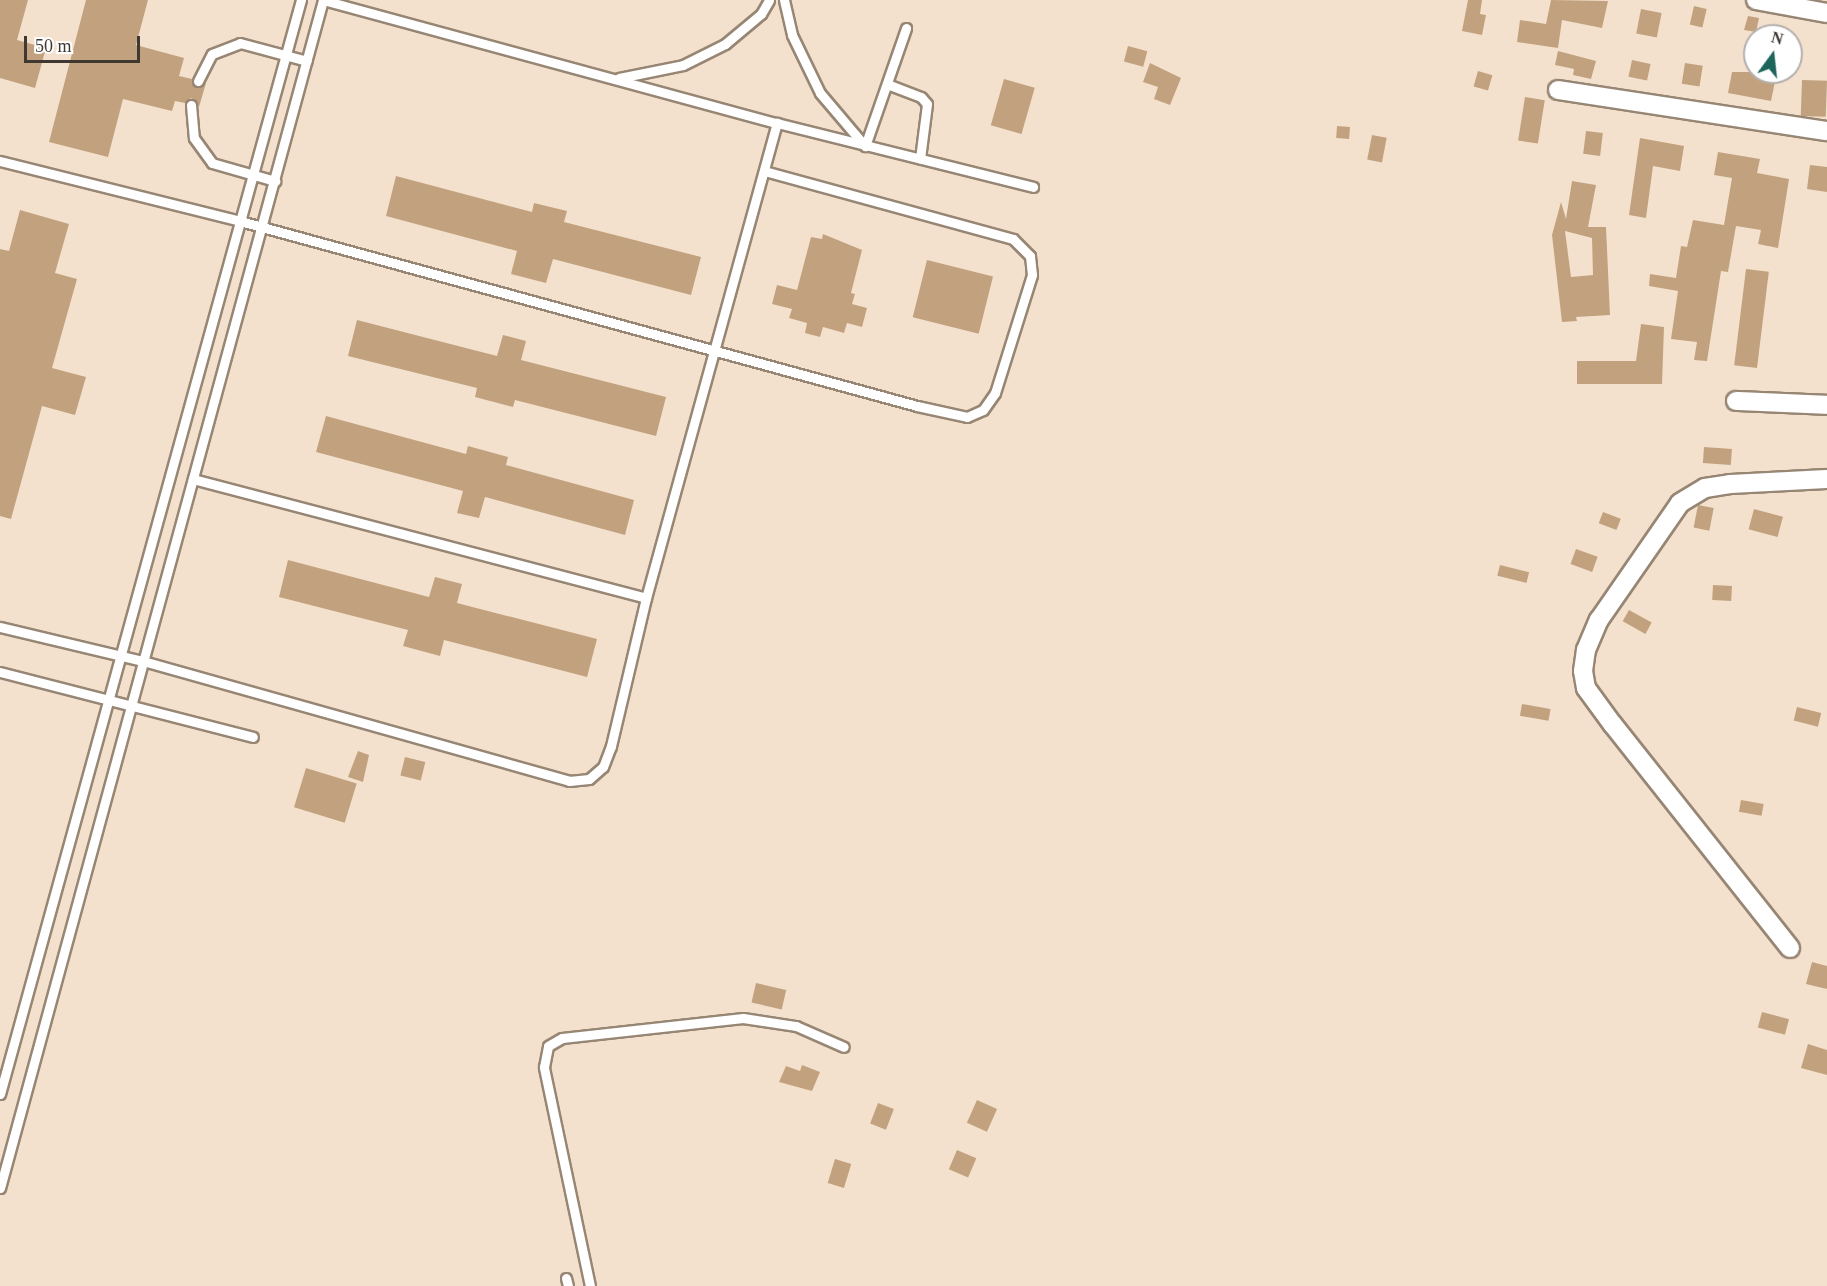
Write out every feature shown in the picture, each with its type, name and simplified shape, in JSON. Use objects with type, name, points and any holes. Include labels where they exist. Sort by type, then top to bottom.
[{"type":"street","points":[[1756,0],[1827,13]]},
{"type":"street","points":[[1558,90],[1827,131]]},
{"type":"street","points":[[1736,401],[1827,405]]},
{"type":"street","points":[[1790,948],[1613,725],[1586,688],[1583,671],[1586,650],[1599,620],[1680,503],[1705,488],[1730,484],[1827,479]]},
{"type":"lane","points":[[0,1094],[301,0]]},
{"type":"lane","points":[[0,1188],[276,181],[323,0],[777,123],[1033,187]]},
{"type":"lane","points":[[617,79],[683,64],[726,44],[761,14],[769,0]]},
{"type":"lane","points":[[784,0],[792,35],[820,93],[866,146]]},
{"type":"lane","points":[[866,146],[906,28]]},
{"type":"lane","points":[[198,81],[212,54],[223,48],[240,44],[308,61]]},
{"type":"lane","points":[[887,84],[921,98],[927,104],[920,159]]},
{"type":"lane","points":[[191,105],[190,125],[200,150],[212,163],[276,181]]},
{"type":"lane","points":[[0,627],[143,661],[569,781],[589,779],[603,767],[611,746],[646,597],[777,123]]},
{"type":"lane","points":[[0,161],[240,221],[916,406],[967,417],[983,410],[995,393],[1032,275],[1030,256],[1013,239],[764,171]]},
{"type":"lane","points":[[193,479],[646,597]]},
{"type":"lane","points":[[0,672],[254,737]]},
{"type":"lane","points":[[590,1286],[544,1067],[548,1046],[562,1038],[742,1018],[796,1026],[844,1047]]},
{"type":"building","points":[[0,0],[28,0],[17,40],[46,48],[35,88],[0,78]]},
{"type":"building","points":[[86,0],[148,0],[136,45],[184,58],[179,76],[192,79],[195,87],[206,83],[199,107],[191,98],[185,103],[175,101],[172,111],[123,99],[108,157],[49,142]]},
{"type":"building","points":[[1468,0],[1482,0],[1480,14],[1486,15],[1482,35],[1462,31]]},
{"type":"building","points":[[1551,0],[1608,1],[1602,28],[1562,20],[1558,48],[1517,42],[1520,20],[1546,24]]},
{"type":"building","points":[[1694,6],[1707,9],[1702,27],[1690,25]]},
{"type":"building","points":[[1641,9],[1662,13],[1657,38],[1636,34]]},
{"type":"building","points":[[1748,16],[1759,18],[1758,24],[1746,24]]},
{"type":"building","points":[[1128,46],[1147,51],[1143,67],[1124,61]]},
{"type":"building","points":[[1558,51],[1596,61],[1591,79],[1573,75],[1574,69],[1555,65]]},
{"type":"building","points":[[1632,60],[1651,64],[1647,81],[1628,77]]},
{"type":"building","points":[[1150,63],[1181,78],[1170,105],[1154,99],[1158,87],[1143,82]]},
{"type":"building","points":[[1685,63],[1703,66],[1699,87],[1682,84]]},
{"type":"building","points":[[1478,71],[1492,75],[1488,91],[1474,86]]},
{"type":"building","points":[[1732,72],[1743,72],[1743,84],[1775,84],[1771,101],[1728,93]]},
{"type":"building","points":[[1004,79],[1035,88],[1022,134],[991,125]]},
{"type":"building","points":[[1803,80],[1827,81],[1826,117],[1801,116]]},
{"type":"building","points":[[1525,97],[1545,100],[1538,144],[1518,140]]},
{"type":"building","points":[[1337,126],[1350,127],[1349,139],[1336,138]]},
{"type":"building","points":[[1586,131],[1603,133],[1600,156],[1583,154]]},
{"type":"building","points":[[1372,135],[1387,138],[1382,162],[1367,160]]},
{"type":"building","points":[[1640,138],[1684,146],[1680,171],[1653,166],[1646,218],[1629,215]]},
{"type":"building","points":[[1718,152],[1760,159],[1757,173],[1789,179],[1778,248],[1758,244],[1761,230],[1736,226],[1728,272],[1721,271],[1707,361],[1694,360],[1697,342],[1671,339],[1678,291],[1649,286],[1650,274],[1676,278],[1681,246],[1687,247],[1693,220],[1724,225],[1732,178],[1714,175]]},
{"type":"building","points":[[1810,165],[1827,167],[1827,192],[1807,189]]},
{"type":"building","points":[[396,176],[532,212],[534,203],[567,211],[564,222],[701,257],[691,295],[553,259],[546,283],[511,274],[517,251],[386,216]]},
{"type":"building","points":[[1572,181],[1596,185],[1588,227],[1606,227],[1610,315],[1576,317],[1577,321],[1562,322],[1552,235],[1561,202],[1566,219]],"holes":[[[1565,231],[1592,238],[1593,275],[1571,277]]]},
{"type":"building","points":[[20,210],[69,224],[55,273],[77,279],[52,368],[86,377],[75,415],[42,406],[11,519],[0,516],[0,249],[9,251]]},
{"type":"building","points":[[823,234],[862,250],[851,293],[855,294],[852,304],[867,308],[862,327],[847,323],[844,333],[823,327],[820,337],[805,333],[807,323],[789,318],[792,309],[772,304],[777,285],[797,290],[811,237],[822,239]]},
{"type":"building","points":[[927,260],[993,276],[979,334],[913,317]]},
{"type":"building","points":[[1746,269],[1769,272],[1757,368],[1734,365]]},
{"type":"building","points":[[357,320],[497,356],[503,335],[526,341],[521,360],[666,397],[656,436],[515,400],[513,407],[475,397],[477,388],[348,356]]},
{"type":"building","points":[[1641,324],[1664,327],[1662,384],[1577,384],[1577,361],[1636,361]]},
{"type":"building","points":[[326,416],[466,454],[468,446],[508,457],[506,465],[634,500],[625,535],[485,497],[479,518],[457,513],[463,491],[316,452]]},
{"type":"building","points":[[1704,447],[1732,449],[1731,465],[1703,463]]},
{"type":"building","points":[[1698,505],[1714,508],[1709,531],[1694,528]]},
{"type":"building","points":[[1754,509],[1783,517],[1778,537],[1749,529]]},
{"type":"building","points":[[1603,512],[1621,519],[1616,530],[1599,523]]},
{"type":"building","points":[[1576,549],[1598,557],[1592,572],[1571,564]]},
{"type":"building","points":[[288,560],[429,597],[435,577],[462,584],[457,603],[597,639],[587,677],[444,640],[440,656],[403,646],[408,630],[279,597]]},
{"type":"building","points":[[1500,565],[1529,572],[1526,583],[1497,576]]},
{"type":"building","points":[[1713,585],[1732,586],[1731,601],[1712,600]]},
{"type":"building","points":[[1629,610],[1652,623],[1645,634],[1623,621]]},
{"type":"building","points":[[1522,704],[1551,709],[1548,721],[1520,716]]},
{"type":"building","points":[[1797,707],[1821,713],[1818,727],[1794,721]]},
{"type":"building","points":[[358,751],[369,755],[363,782],[348,777]]},
{"type":"building","points":[[405,757],[425,762],[421,781],[400,775]]},
{"type":"building","points":[[306,768],[357,783],[345,823],[294,807]]},
{"type":"building","points":[[1741,800],[1764,804],[1762,816],[1739,812]]},
{"type":"building","points":[[1812,962],[1827,966],[1827,989],[1806,984]]},
{"type":"building","points":[[756,983],[786,990],[782,1009],[752,1002]]},
{"type":"building","points":[[1762,1012],[1789,1019],[1785,1035],[1758,1027]]},
{"type":"building","points":[[1808,1044],[1827,1050],[1827,1075],[1801,1068]]},
{"type":"building","points":[[802,1065],[820,1072],[812,1091],[779,1082],[786,1066],[800,1071]]},
{"type":"building","points":[[977,1100],[997,1109],[987,1132],[967,1123]]},
{"type":"building","points":[[878,1103],[894,1109],[886,1130],[870,1124]]},
{"type":"building","points":[[957,1150],[976,1158],[968,1178],[949,1169]]},
{"type":"building","points":[[835,1159],[851,1164],[844,1188],[828,1183]]}]
